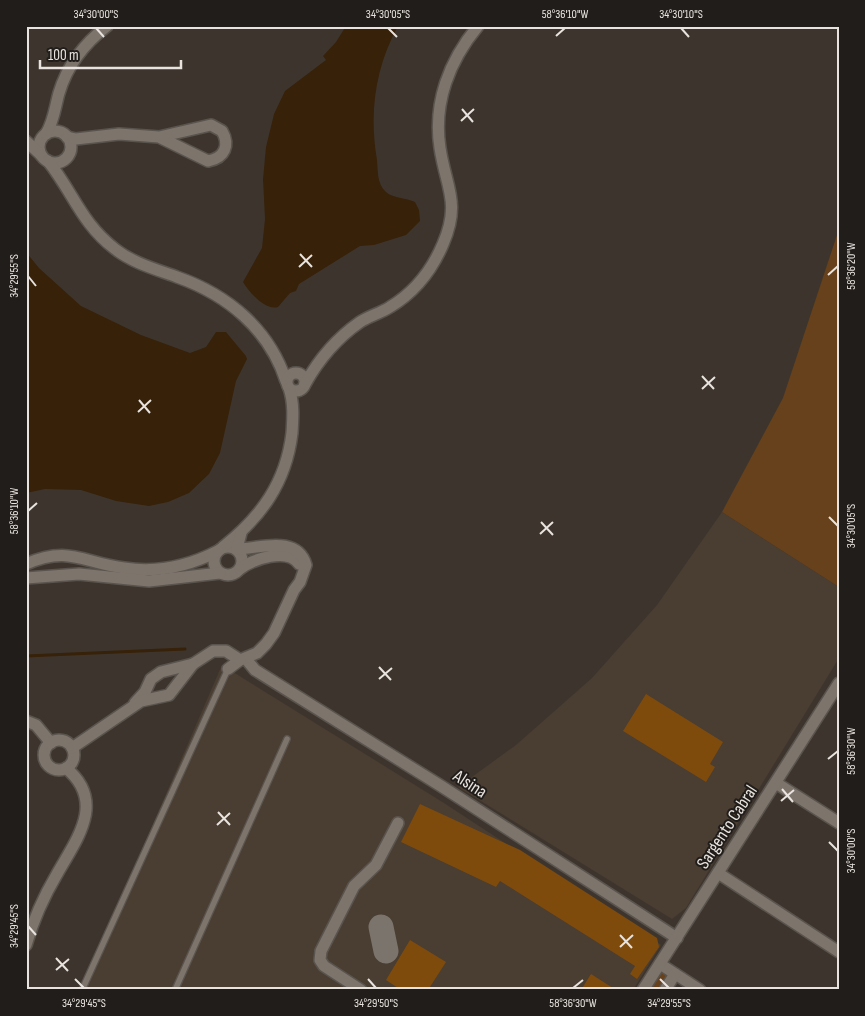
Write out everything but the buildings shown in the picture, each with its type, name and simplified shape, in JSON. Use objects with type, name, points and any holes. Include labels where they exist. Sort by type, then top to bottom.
[{"type":"street","points":[[39,575],[30,562],[64,554],[116,567],[149,570],[176,566],[220,549],[241,533],[269,502],[282,476],[290,447],[295,381],[279,362],[259,331],[229,303],[180,278],[143,266],[110,245],[84,218],[39,149],[54,116],[60,91],[71,65],[90,41],[107,26]]},
{"type":"street","points":[[295,381],[314,367],[349,330],[390,307],[414,288],[437,257],[448,231],[452,204],[440,149],[439,122],[441,96],[461,47],[478,26]]},
{"type":"street","points":[[54,116],[55,124],[64,135],[69,153],[63,176],[65,187]]},
{"type":"street","points":[[26,141],[43,137],[54,131],[84,139],[119,134],[159,137],[211,125],[222,131],[227,143],[219,158],[208,161],[159,137]]},
{"type":"street","points":[[26,141],[46,159],[58,162],[84,139]]},
{"type":"street","points":[[240,569],[243,561],[237,549],[241,533]]},
{"type":"street","points":[[220,549],[274,545],[298,552],[306,565],[300,582],[294,590]]},
{"type":"street","points":[[220,549],[214,562],[220,573]]},
{"type":"street","points":[[26,578],[39,575],[79,574],[149,581],[220,573],[229,575],[248,563],[289,556],[298,562],[300,568],[294,590],[274,633],[257,653],[228,670]]},
{"type":"street","points":[[79,574],[84,558]]},
{"type":"street","name":"Alsina","points":[[193,664],[214,651],[221,650],[243,660],[255,670],[441,786],[677,938]]},
{"type":"street","points":[[132,706],[140,699],[155,675],[193,664]]},
{"type":"street","points":[[72,748],[141,701],[169,695],[193,664]]},
{"type":"street","name":"Sargento Cabral","points":[[643,990],[839,684]]},
{"type":"street","points":[[26,722],[36,725],[51,743]]},
{"type":"street","points":[[60,741],[72,748],[74,757],[66,768],[56,770],[45,760],[45,751],[51,743],[60,741]]},
{"type":"street","points":[[26,945],[56,875],[81,834],[86,814],[82,789],[74,775],[66,768]]},
{"type":"street","points":[[776,783],[839,822]]},
{"type":"street","points":[[361,990],[324,966],[320,960],[321,951],[354,886],[376,865],[398,823]]},
{"type":"street","points":[[718,873],[839,952]]},
{"type":"street","points":[[660,964],[700,990]]},
{"type":"street","points":[[665,990],[675,974]]},
{"type":"lane","points":[[82,990],[228,670]]},
{"type":"lane","points":[[175,990],[287,739]]},
{"type":"shaded area","points":[[346,26],[398,26],[384,58],[376,91],[374,125],[378,173],[379,181],[386,192],[392,196],[415,202],[419,210],[420,221],[406,235],[374,245],[360,246],[299,284],[296,291],[290,293],[278,307],[268,306],[253,295],[243,282],[262,248],[265,219],[263,179],[266,147],[274,114],[285,91],[326,60],[323,56],[336,42]]},
{"type":"shaded area","points":[[839,229],[839,587],[722,512],[783,398]]},
{"type":"shaded area","points":[[26,252],[39,268],[81,306],[141,335],[190,353],[206,347],[216,332],[226,332],[246,356],[247,359],[236,381],[220,453],[209,474],[189,493],[168,502],[149,506],[116,501],[81,490],[45,489],[26,493]]},
{"type":"shaded area","points":[[722,512],[839,587],[839,658],[686,908],[672,919],[458,787],[516,745],[592,678],[657,605]]},
{"type":"shaded area","points":[[222,665],[444,803],[661,945],[633,990],[81,990]]},
{"type":"shaded area","points":[[660,971],[668,975],[659,990],[645,990]]},
{"type":"waterway","points":[[26,656],[185,649]]},
{"type":"taxiway","points":[[381,927],[386,951]]}]
